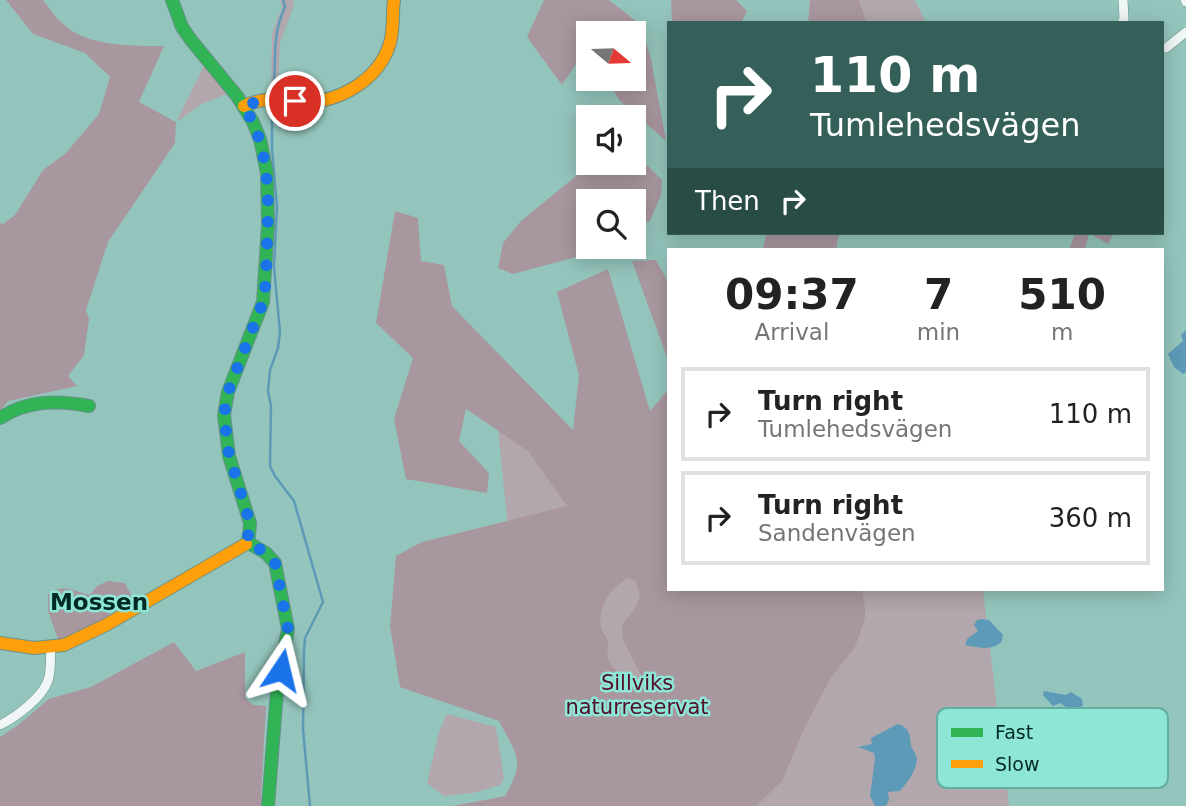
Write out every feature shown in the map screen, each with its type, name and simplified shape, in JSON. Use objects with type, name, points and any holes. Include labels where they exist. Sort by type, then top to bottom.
[{"type":"street","points":[[0,643],[51,648],[80,639],[247,542],[250,523],[229,455],[224,415],[228,392],[263,302],[266,287],[268,174],[261,142],[244,106],[186,33],[172,0]]},
{"type":"street","points":[[244,106],[270,99],[324,102],[339,99],[356,88],[379,64],[386,52],[391,34],[394,0]]},
{"type":"street","points":[[1122,21],[1123,0]]},
{"type":"street","points":[[1166,48],[1186,32]]},
{"type":"street","points":[[0,418],[21,405],[35,403],[77,403],[89,406]]},
{"type":"street","points":[[247,542],[266,553],[275,563],[288,629],[277,691],[268,806]]},
{"type":"street","points":[[0,725],[22,711],[46,685],[49,679],[51,648]]},
{"type":"green space","points":[[6,0],[43,0],[58,20],[71,30],[96,41],[164,46],[139,102],[176,122],[175,143],[108,242],[86,310],[89,319],[84,355],[68,376],[77,386],[8,401],[0,411],[0,223],[3,224],[15,215],[43,170],[65,154],[99,114],[110,77],[85,53],[33,34]]},
{"type":"green space","points":[[280,0],[294,0],[280,43],[278,93],[271,94],[272,34],[282,7]]},
{"type":"green space","points":[[544,0],[609,0],[636,21],[576,21],[576,64],[562,85],[527,37]]},
{"type":"green space","points":[[671,0],[736,0],[747,11],[742,21],[672,21]]},
{"type":"green space","points":[[810,0],[859,0],[866,21],[808,21]]},
{"type":"green space","points":[[859,0],[915,0],[925,21],[865,21]]},
{"type":"green space","points":[[646,42],[666,141],[646,124],[646,105],[625,105],[613,91],[646,91]]},
{"type":"green space","points":[[205,64],[229,93],[202,104],[176,122]]},
{"type":"green space","points":[[646,166],[662,180],[661,195],[650,221],[646,223],[646,189],[576,189],[576,257],[513,274],[498,268],[503,243],[521,221],[577,175],[646,175]]},
{"type":"green space","points":[[395,211],[418,218],[421,261],[444,265],[452,306],[573,430],[579,375],[557,292],[608,269],[650,411],[667,391],[667,591],[862,591],[865,618],[855,647],[830,679],[803,731],[782,781],[756,806],[453,806],[505,796],[512,784],[517,758],[499,721],[400,687],[390,626],[396,556],[422,542],[567,506],[528,451],[466,409],[459,441],[489,473],[487,493],[406,479],[394,419],[413,358],[376,323]],"holes":[[[628,578],[635,580],[640,595],[636,607],[622,625],[623,640],[648,690],[635,688],[608,659],[608,640],[600,620],[606,599]]]},
{"type":"green space","points":[[766,235],[839,235],[836,248],[763,248]]},
{"type":"green space","points":[[1074,235],[1089,235],[1085,248],[1070,248]]},
{"type":"green space","points":[[1092,235],[1113,235],[1108,244]]},
{"type":"green space","points":[[656,260],[667,280],[667,357],[632,261]]},
{"type":"green space","name":"Sillviks naturreservat","points":[[498,428],[667,445],[667,591],[983,591],[997,708],[937,708],[937,788],[1007,788],[1009,806],[524,806],[533,779]]},
{"type":"green space","points":[[108,581],[125,583],[131,595],[130,602],[119,600],[110,608],[109,615],[79,636],[58,639],[48,611],[48,594],[63,588],[90,595],[97,586]]},
{"type":"green space","points":[[174,642],[196,671],[245,652],[245,698],[253,705],[266,706],[261,796],[263,806],[0,806],[0,737],[49,699],[91,687]]},
{"type":"green space","points":[[447,714],[496,727],[504,779],[500,785],[473,793],[444,796],[427,783],[439,732]]},
{"type":"water","points":[[1186,330],[1186,372],[1183,374],[1174,367],[1168,354],[1183,341],[1181,335]]},
{"type":"water","points":[[977,620],[989,620],[1003,635],[1002,641],[989,648],[965,645],[967,639],[978,631],[974,625]]},
{"type":"water","points":[[1044,691],[1066,695],[1071,692],[1082,699],[1083,705],[1080,708],[1067,708],[1060,703],[1053,706],[1043,695]]},
{"type":"water","points":[[898,724],[909,732],[917,760],[915,769],[900,791],[888,792],[889,800],[886,806],[875,806],[870,796],[874,753],[858,747],[872,744],[871,738]]},
{"type":"waterway","points":[[273,94],[276,39],[285,7],[283,0]]},
{"type":"waterway","points":[[272,104],[272,149],[277,207],[274,267],[280,332],[278,348],[270,370],[268,391],[271,406],[270,466],[294,501],[323,602],[305,638],[304,650],[303,729],[310,806]]},
{"type":"traffic: fast","points":[[172,0],[182,27],[237,96],[253,122],[260,139],[267,173],[268,225],[263,302],[228,392],[224,415],[229,456],[250,523],[246,544]]},
{"type":"traffic: fast","points":[[0,418],[21,408],[43,403],[89,406]]},
{"type":"traffic: fast","points":[[247,542],[266,553],[275,563],[288,629],[277,691],[268,806]]},
{"type":"traffic: slow","points":[[244,106],[266,100],[316,101],[343,94],[356,87],[377,68],[385,56],[391,38],[394,0]]},
{"type":"traffic: slow","points":[[0,643],[34,648],[64,645],[106,625],[246,544]]},
{"type":"district","name":"Mossen","points":[[99,602]]},
{"type":"route","points":[[281,670],[288,629],[275,563],[266,553],[247,542],[250,523],[243,494],[233,472],[224,415],[228,392],[263,302],[267,272],[268,174],[261,142],[244,106],[266,99],[295,101]]}]
